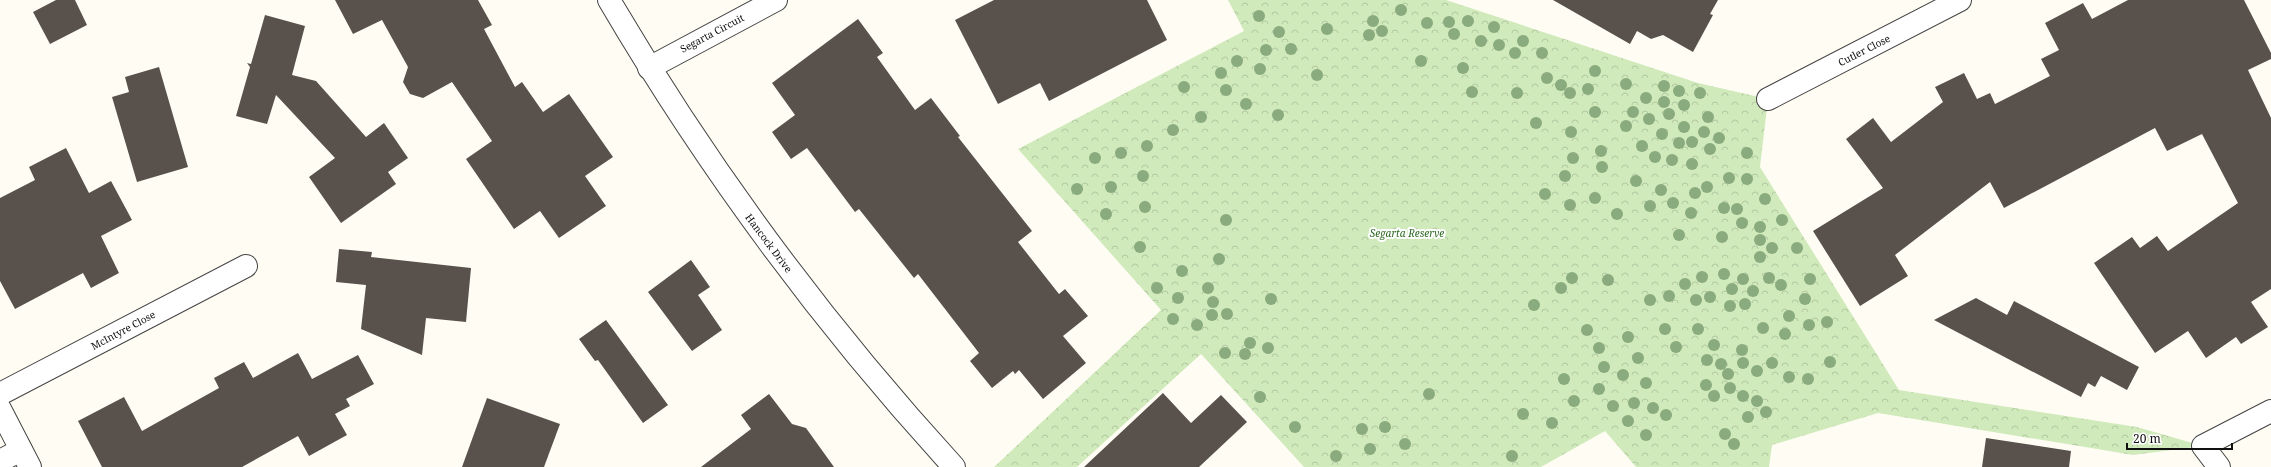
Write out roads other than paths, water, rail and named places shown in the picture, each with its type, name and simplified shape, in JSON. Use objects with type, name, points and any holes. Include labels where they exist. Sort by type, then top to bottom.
[{"type":"street","name":"Hancock Drive","points":[[609,0],[649,68],[751,220],[856,354],[954,467]]},
{"type":"street","name":"Segarta Circuit","points":[[649,68],[776,0]]},
{"type":"street","name":"Cutler Close","points":[[1768,99],[1960,0]]},
{"type":"street","name":"McIntyre Close","points":[[0,394],[246,266]]},
{"type":"street","points":[[0,409],[25,458],[0,461]]},
{"type":"street","points":[[2219,467],[2203,446],[2271,411]]},
{"type":"park label","name":"Segarta Reserve","points":[[1407,233]]}]
